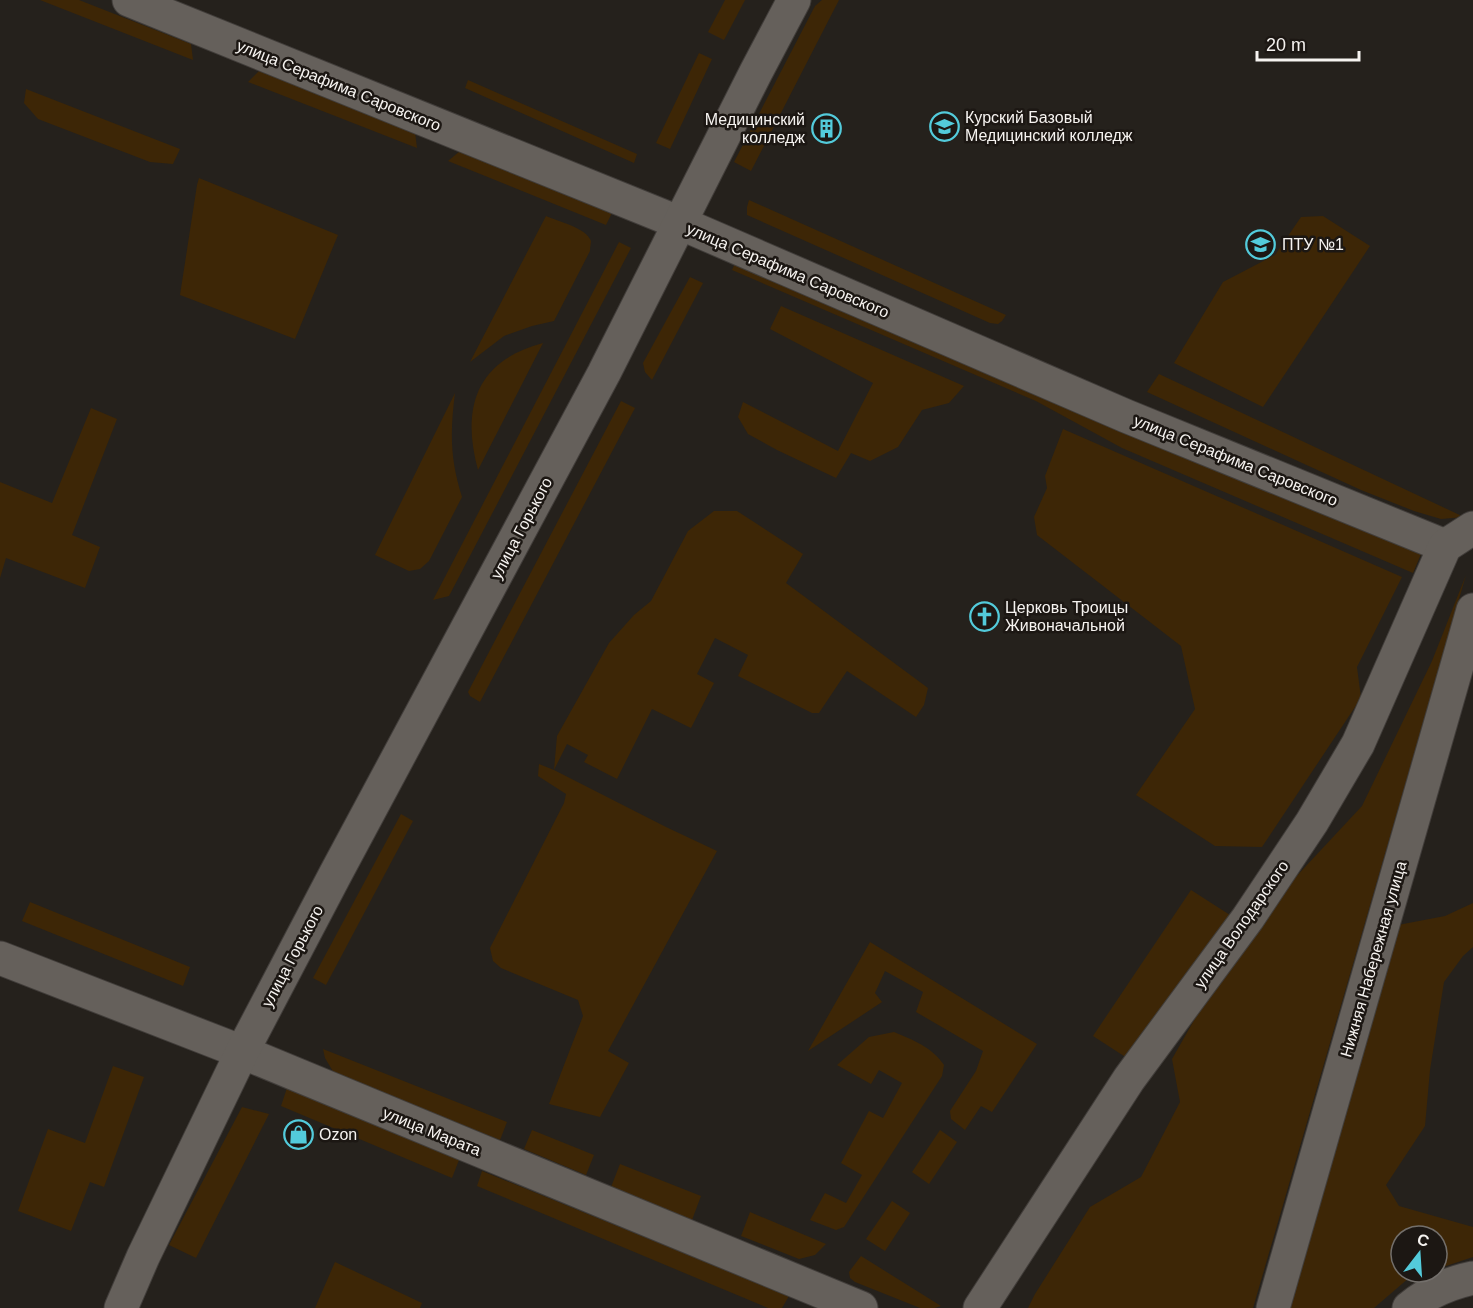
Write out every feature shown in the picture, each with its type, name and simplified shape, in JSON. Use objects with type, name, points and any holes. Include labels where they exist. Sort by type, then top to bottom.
[{"type":"street","name":"улица Серафима Саровского","points":[[129,0],[680,223],[1126,416],[1445,546]]},
{"type":"street","name":"улица Горького","points":[[121,1308],[143,1257],[242,1052],[604,373],[794,0]]},
{"type":"street","points":[[1445,546],[1473,528]]},
{"type":"street","name":"улица Володарского","points":[[980,1308],[1129,1078],[1248,918],[1323,803],[1358,744],[1445,546]]},
{"type":"street","name":"Нижняя Набережная улица","points":[[1273,1308],[1473,610]]},
{"type":"street","name":"улица Марата","points":[[0,958],[242,1052],[861,1308]]},
{"type":"street","points":[[1409,1308],[1422,1298],[1454,1282],[1473,1278]]},
{"type":"shaded area","points":[[40,0],[79,0],[191,44],[193,60]]},
{"type":"shaded area","points":[[725,0],[745,0],[724,40],[708,32]]},
{"type":"shaded area","points":[[822,0],[839,0],[751,171],[734,162],[815,6]]},
{"type":"shaded area","points":[[699,53],[712,59],[670,149],[656,143]]},
{"type":"shaded area","points":[[259,71],[415,132],[417,148],[248,82]]},
{"type":"shaded area","points":[[468,80],[637,154],[634,163],[465,88]]},
{"type":"shaded area","points":[[26,89],[180,149],[173,164],[150,162],[38,119],[24,103]]},
{"type":"shaded area","points":[[460,151],[613,211],[606,225],[448,161]]},
{"type":"shaded area","points":[[199,178],[338,235],[295,339],[180,295]]},
{"type":"shaded area","points":[[749,200],[1006,315],[998,324],[990,323],[747,215]]},
{"type":"shaded area","points":[[546,216],[584,232],[591,241],[590,251],[554,321],[504,336],[470,362]]},
{"type":"shaded area","points":[[1323,216],[1370,246],[1263,407],[1174,363],[1223,282],[1275,255],[1301,217]]},
{"type":"shaded area","points":[[619,242],[631,248],[449,596],[433,600]]},
{"type":"shaded area","points":[[737,259],[1421,554],[1413,573],[1122,448],[1036,401],[732,270]]},
{"type":"shaded area","points":[[690,277],[703,283],[652,380],[645,372],[643,363]]},
{"type":"shaded area","points":[[781,306],[964,386],[949,403],[922,410],[898,447],[870,461],[851,453],[836,478],[748,434],[738,417],[743,402],[838,451],[873,383],[770,329]]},
{"type":"shaded area","points":[[543,343],[478,470],[473,447],[472,426],[473,407],[479,390],[489,374],[502,362],[520,351]]},
{"type":"shaded area","points":[[1159,374],[1464,517],[1441,519],[1414,511],[1361,490],[1147,392]]},
{"type":"shaded area","points":[[455,393],[452,445],[462,497],[429,561],[420,569],[409,571],[375,555]]},
{"type":"shaded area","points":[[621,401],[635,408],[480,702],[468,692]]},
{"type":"shaded area","points":[[91,408],[117,419],[72,535],[100,547],[85,588],[6,558],[0,578],[0,482],[52,503]]},
{"type":"shaded area","points":[[1063,429],[1402,577],[1357,667],[1361,698],[1262,847],[1215,846],[1136,795],[1195,709],[1181,646],[1037,535],[1034,517],[1047,488],[1045,476]]},
{"type":"shaded area","points":[[714,511],[737,511],[803,554],[786,583],[928,688],[924,705],[916,717],[847,671],[819,713],[812,713],[738,676],[748,655],[715,638],[697,674],[714,683],[691,728],[652,709],[617,779],[584,762],[588,755],[567,744],[554,770],[557,736],[609,643],[634,615],[651,601],[688,531]]},
{"type":"shaded area","points":[[1466,575],[1253,1308],[1028,1308],[1090,1207],[1141,1177],[1180,1102],[1172,1059],[1233,952],[1292,881],[1362,806],[1432,661]]},
{"type":"shaded area","points":[[539,764],[717,851],[608,1051],[629,1063],[600,1117],[549,1104],[583,1016],[578,1000],[501,968],[493,961],[490,948],[564,803],[566,794],[538,776]]},
{"type":"shaded area","points":[[401,814],[413,821],[326,985],[313,978]]},
{"type":"shaded area","points":[[1191,890],[1230,915],[1127,1058],[1093,1036]]},
{"type":"shaded area","points":[[30,902],[190,967],[183,986],[22,921]]},
{"type":"shaded area","points":[[1473,903],[1473,947],[1463,956],[1444,982],[1430,1070],[1425,1126],[1386,1185],[1399,1206],[1473,1227],[1473,1257],[1449,1265],[1449,1224],[1389,1224],[1389,1284],[1402,1284],[1374,1308],[1283,1308],[1398,925],[1445,916]]},
{"type":"shaded area","points":[[870,942],[1037,1044],[992,1112],[981,1106],[965,1130],[951,1119],[950,1111],[976,1071],[983,1051],[916,1012],[923,992],[885,971],[875,993],[882,1002],[808,1051]]},
{"type":"shaded area","points":[[894,1032],[934,1053],[944,1065],[942,1076],[844,1227],[836,1230],[810,1220],[825,1193],[846,1203],[862,1175],[841,1163],[869,1111],[883,1118],[902,1083],[879,1070],[871,1084],[837,1065],[869,1037]]},
{"type":"shaded area","points":[[323,1049],[507,1122],[500,1140],[334,1073],[325,1058]]},
{"type":"shaded area","points":[[113,1066],[144,1077],[104,1187],[90,1182],[71,1231],[18,1211],[48,1129],[85,1143]]},
{"type":"shaded area","points":[[287,1088],[459,1160],[452,1178],[281,1106]]},
{"type":"shaded area","points":[[242,1107],[269,1114],[196,1258],[169,1245]]},
{"type":"shaded area","points":[[532,1130],[594,1155],[586,1175],[524,1149]]},
{"type":"shaded area","points":[[940,1130],[957,1142],[929,1184],[912,1172]]},
{"type":"shaded area","points":[[620,1164],[701,1196],[692,1220],[611,1187]]},
{"type":"shaded area","points":[[482,1171],[789,1296],[782,1308],[768,1308],[477,1186]]},
{"type":"shaded area","points":[[892,1201],[910,1213],[885,1251],[866,1239]]},
{"type":"shaded area","points":[[750,1212],[826,1244],[815,1255],[799,1259],[741,1236]]},
{"type":"shaded area","points":[[861,1256],[941,1306],[920,1308],[855,1282],[850,1278],[849,1272]]},
{"type":"shaded area","points":[[335,1262],[422,1303],[420,1308],[315,1308]]},
{"type":"place","name":"Курский Базовый Медицинский колледж","points":[[944,126]]},
{"type":"place","name":"Медицинский колледж","points":[[826,128]]},
{"type":"place","name":"ПТУ №1","points":[[1261,244]]},
{"type":"place","name":"Церковь Троицы Живоначальной","points":[[984,616]]},
{"type":"place","name":"Ozon","points":[[298,1134]]}]
